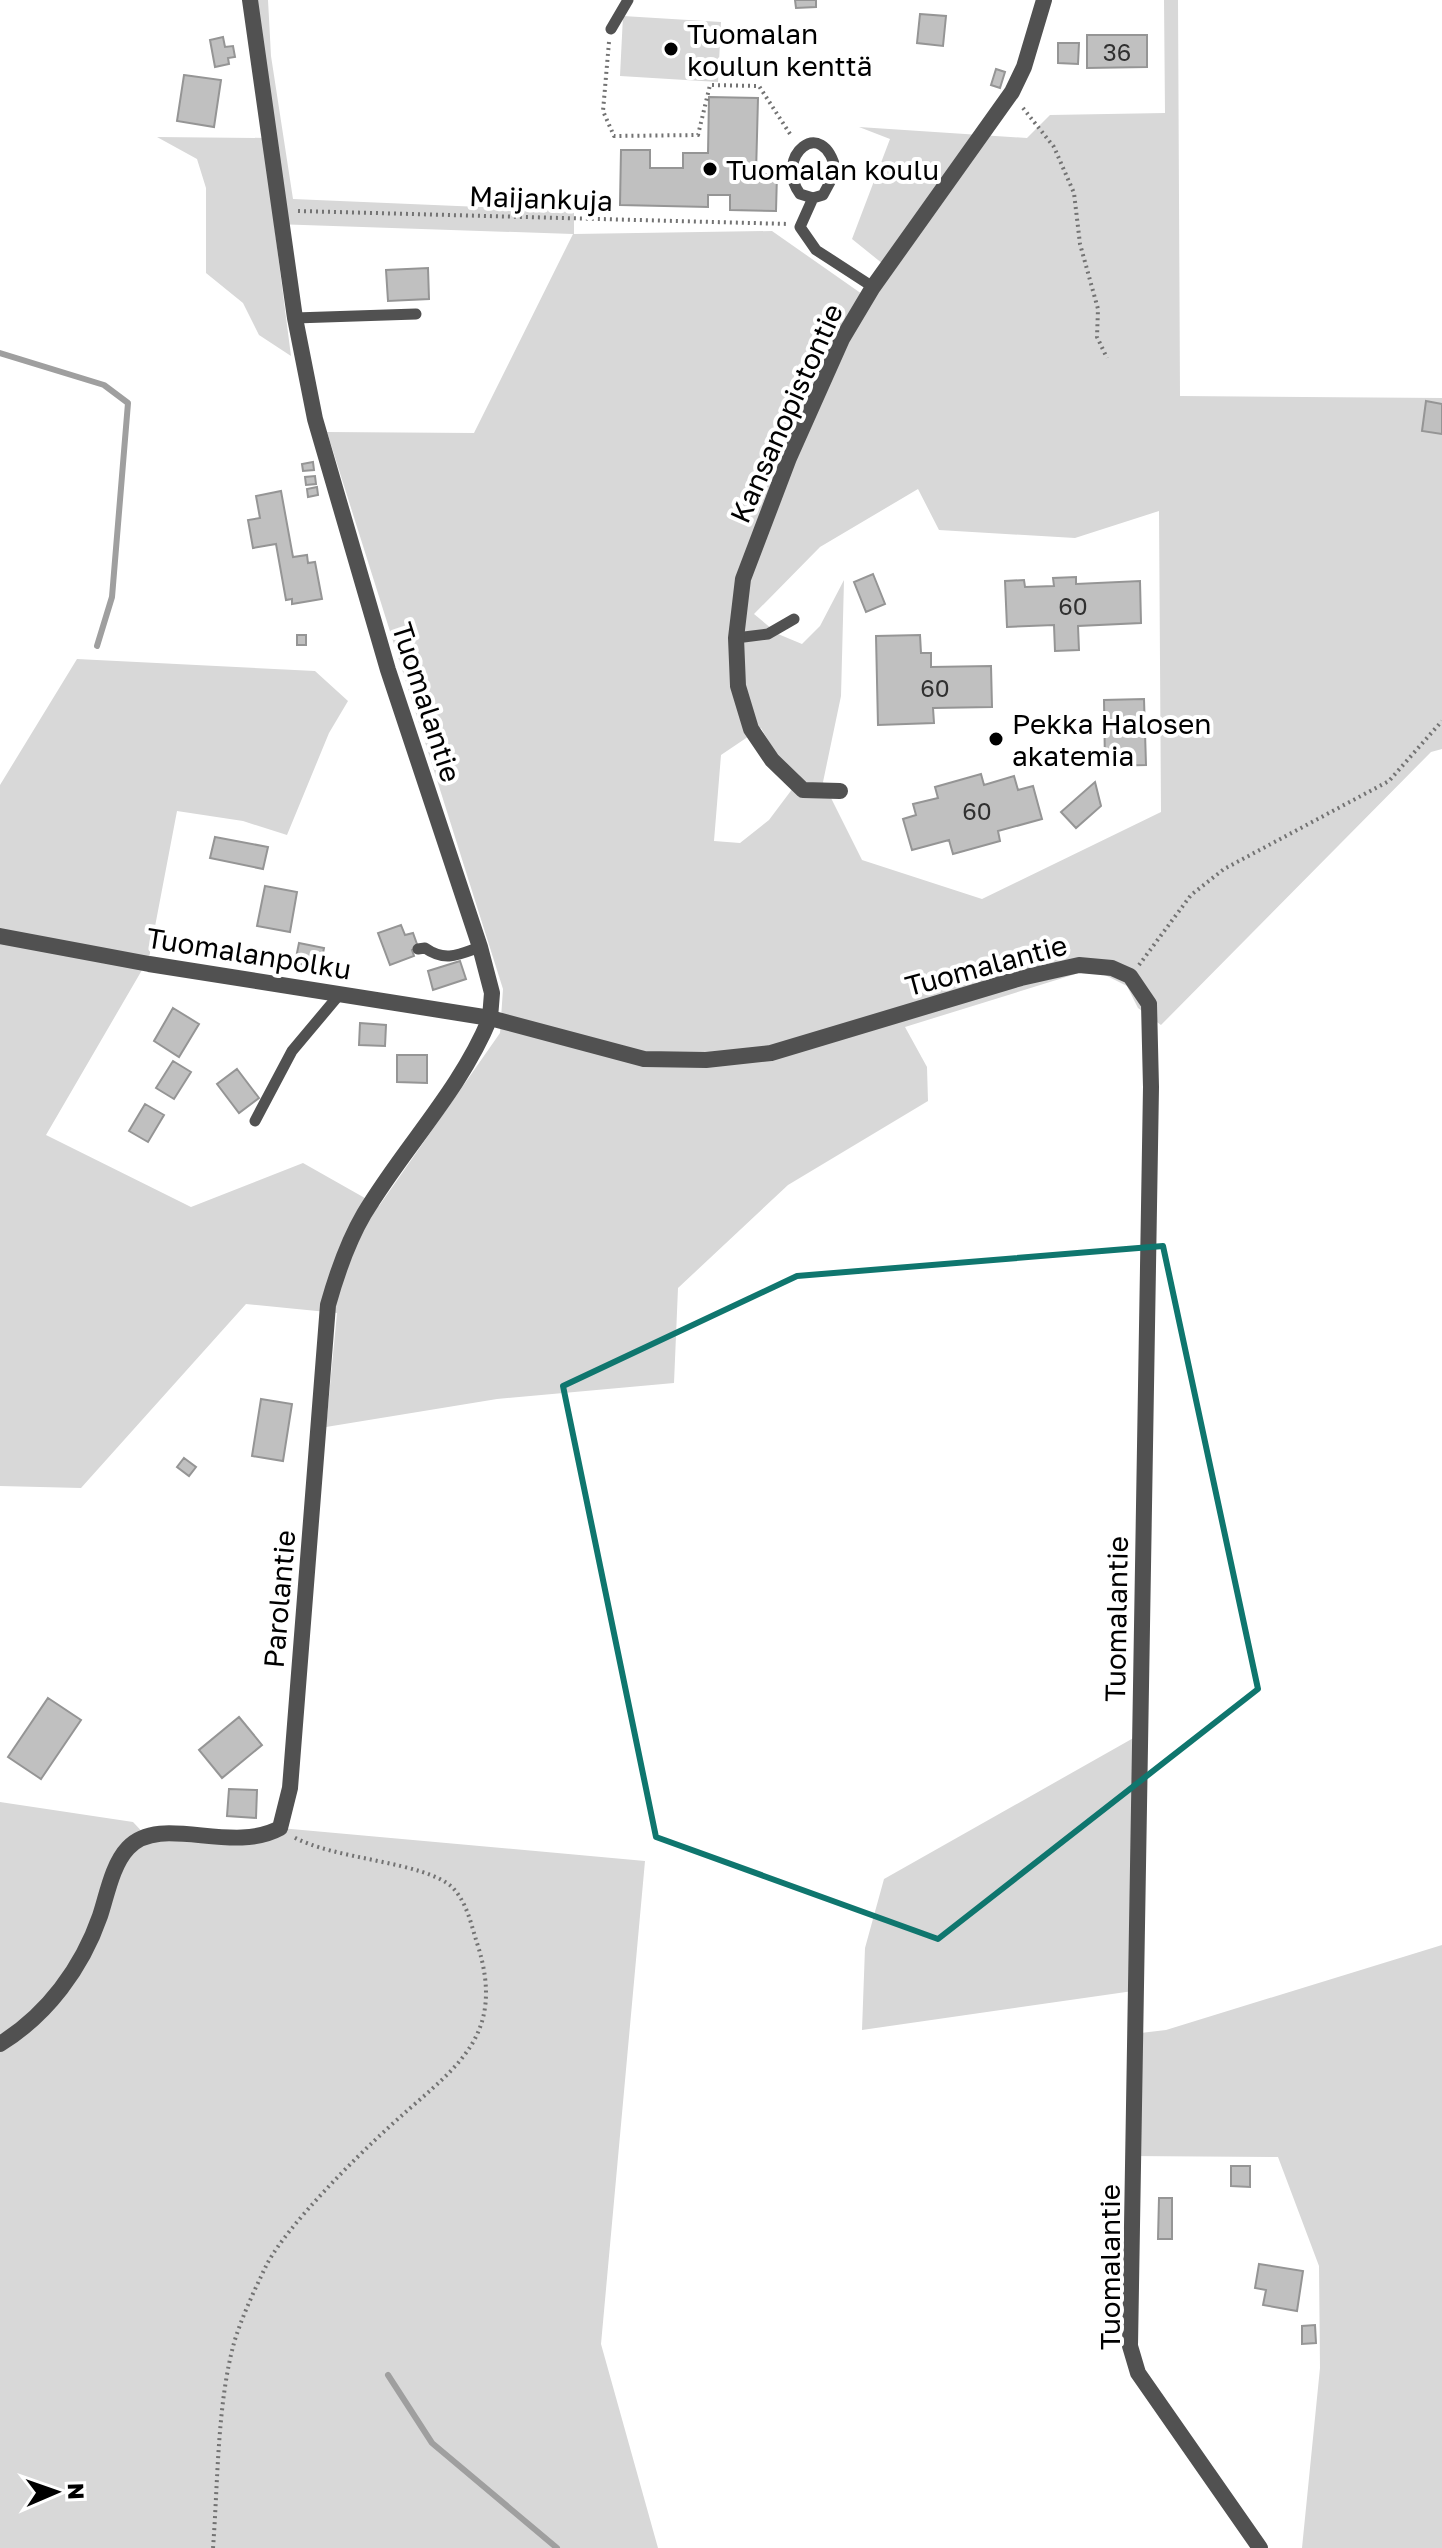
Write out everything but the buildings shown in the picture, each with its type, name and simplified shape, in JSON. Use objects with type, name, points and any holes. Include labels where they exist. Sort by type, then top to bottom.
[{"type":"street","name":"Tuomalantie","points":[[250,0],[295,318],[315,419],[388,670],[480,947],[492,993],[490,1018],[644,1059],[706,1060],[771,1053],[1021,978],[1079,965],[1112,968],[1130,976],[1149,1004],[1151,1087],[1130,2346],[1138,2373],[1260,2548]]},
{"type":"street","name":"Kansanopistontie","points":[[840,791],[803,790],[772,760],[751,729],[738,686],[736,638],[743,579],[789,458],[842,339],[873,287],[1012,92],[1024,67],[1044,0]]},
{"type":"street","name":"Tuomalanpolku","points":[[0,936],[490,1018]]},
{"type":"street","name":"Parolantie","points":[[280,1828],[290,1788],[328,1305],[340,1261],[365,1213],[473,1058],[490,1018]]},
{"type":"street","points":[[0,2044],[24,2029],[70,1977],[90,1944],[118,1864],[129,1846],[175,1831],[241,1840],[263,1838],[280,1828]]},
{"type":"lane","points":[[611,29],[628,0]]},
{"type":"lane","points":[[816,143],[825,145],[832,152],[836,171],[823,195],[813,198],[800,194],[793,185],[791,172],[800,150],[816,143]]},
{"type":"lane","points":[[813,198],[800,227],[816,250],[873,287]]},
{"type":"lane","points":[[295,318],[416,314]]},
{"type":"lane","points":[[736,638],[768,634],[794,619]]},
{"type":"lane","points":[[418,949],[425,948],[438,957],[451,958],[480,947]]},
{"type":"lane","points":[[255,1121],[292,1051],[339,995]]},
{"type":"path","points":[[611,29],[604,67],[603,111],[614,136],[698,135],[710,85],[759,86],[800,150]]},
{"type":"path","points":[[1012,92],[1054,147],[1074,193],[1080,244],[1098,309],[1097,337],[1107,358]]},
{"type":"path","name":"Maijankuja","points":[[279,210],[782,223],[800,227]]},
{"type":"path","points":[[1130,976],[1191,895],[1224,869],[1389,781],[1442,721]]},
{"type":"path","points":[[213,2548],[234,2343],[269,2261],[286,2237],[369,2146],[452,2074],[466,2056],[483,2017],[487,1997],[485,1967],[469,1916],[464,1903],[451,1886],[431,1876],[304,1843],[280,1828]]},
{"type":"highlighted area","points":[[1163,1246],[1258,1689],[938,1939],[656,1837],[563,1386],[797,1276]]},
{"type":"shaded area","points":[[250,0],[268,0],[271,56],[293,199],[574,211],[574,234],[772,231],[862,294],[883,264],[852,239],[890,139],[859,127],[1027,138],[1050,115],[1165,113],[1164,0],[1178,0],[1180,396],[1442,398],[1442,749],[1431,752],[1161,1025],[1138,1008],[1127,986],[1105,975],[1082,972],[905,1027],[927,1067],[928,1101],[788,1185],[678,1288],[674,1383],[497,1399],[326,1427],[337,1313],[246,1304],[81,1488],[0,1486],[0,785],[77,659],[315,671],[348,701],[329,733],[287,835],[243,821],[177,811],[149,958],[46,1135],[191,1207],[303,1163],[379,1206],[500,1033],[503,989],[327,432],[474,433],[573,234],[274,224],[291,356],[259,335],[243,303],[206,273],[206,188],[197,159],[157,137],[268,138]],"holes":[[[918,489],[939,530],[1075,538],[1159,511],[1161,812],[982,899],[862,860],[823,782],[841,696],[844,580],[820,626],[802,644],[778,634],[754,614],[820,547]],[[761,728],[783,765],[799,780],[769,820],[740,843],[714,841],[721,755]]]},
{"type":"shaded area","name":"Tuomalan koulun kenttä","points":[[623,16],[721,22],[718,82],[620,76]]},
{"type":"shaded area","points":[[1137,1736],[1133,1991],[862,2030],[865,1948],[884,1879]]},
{"type":"shaded area","points":[[0,1802],[133,1822],[148,1838],[216,1839],[280,1828],[645,1861],[601,2344],[658,2548],[0,2548]]},
{"type":"shaded area","points":[[1442,1945],[1442,2548],[1302,2548],[1320,2368],[1319,2266],[1278,2157],[1128,2156],[1132,2034],[1166,2030]]},
{"type":"waterway","points":[[0,353],[104,385],[128,403],[112,597],[97,646]]},
{"type":"waterway","points":[[388,2375],[432,2443],[557,2548]]},
{"type":"place","name":"Tuomalan koulun kenttä","points":[[671,49]]},
{"type":"place","name":"Tuomalan koulu","points":[[710,169]]},
{"type":"place","name":"Pekka Halosen akatemia","points":[[996,739]]}]
